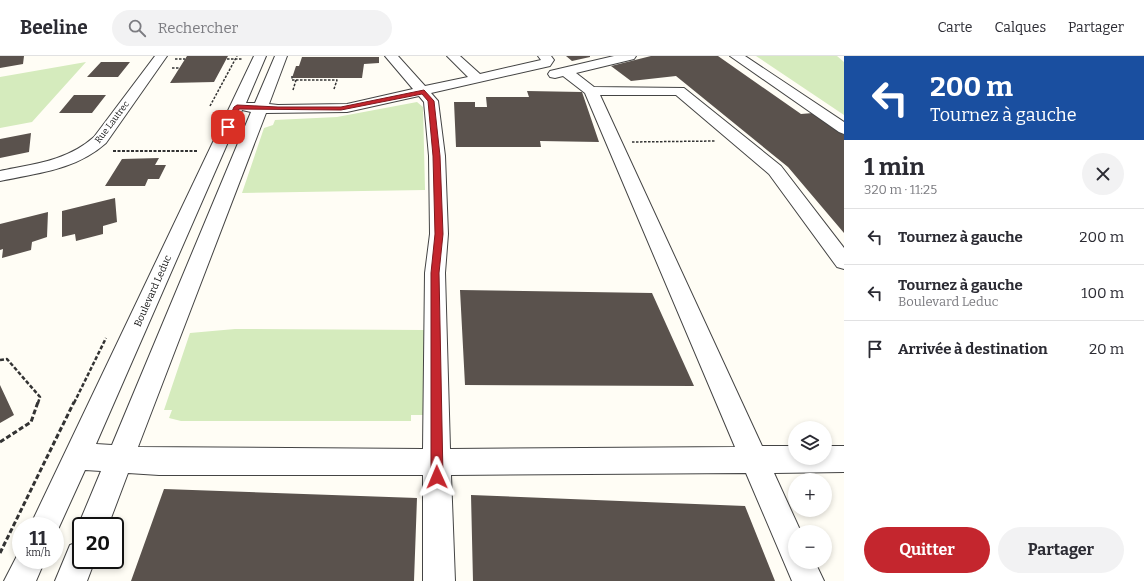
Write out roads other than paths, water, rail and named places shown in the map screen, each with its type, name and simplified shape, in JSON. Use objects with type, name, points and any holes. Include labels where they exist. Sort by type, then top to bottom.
[{"type":"street","name":"Rue Lautrec","points":[[0,176],[68,161],[88,152],[100,140],[161,56]]},
{"type":"street","name":"Boulevard Leduc","points":[[49,517],[260,56]]},
{"type":"street","points":[[96,517],[281,56]]},
{"type":"street","points":[[391,56],[431,101],[437,156],[439,234],[435,273],[439,581]]},
{"type":"street","points":[[453,56],[478,79]]},
{"type":"street","points":[[237,107],[347,108],[424,92],[547,62],[548,60],[544,56]]},
{"type":"street","points":[[458,95],[566,72],[630,56]]},
{"type":"street","points":[[736,56],[844,130]]},
{"type":"street","points":[[566,72],[591,91],[788,536]]},
{"type":"street","points":[[591,91],[679,91],[775,170],[844,262]]},
{"type":"street","points":[[77,456],[159,462],[844,458]]},
{"type":"street","points":[[20,581],[26,569]]},
{"type":"street","points":[[71,581],[82,569]]},
{"type":"street","points":[[802,569],[808,581]]}]
